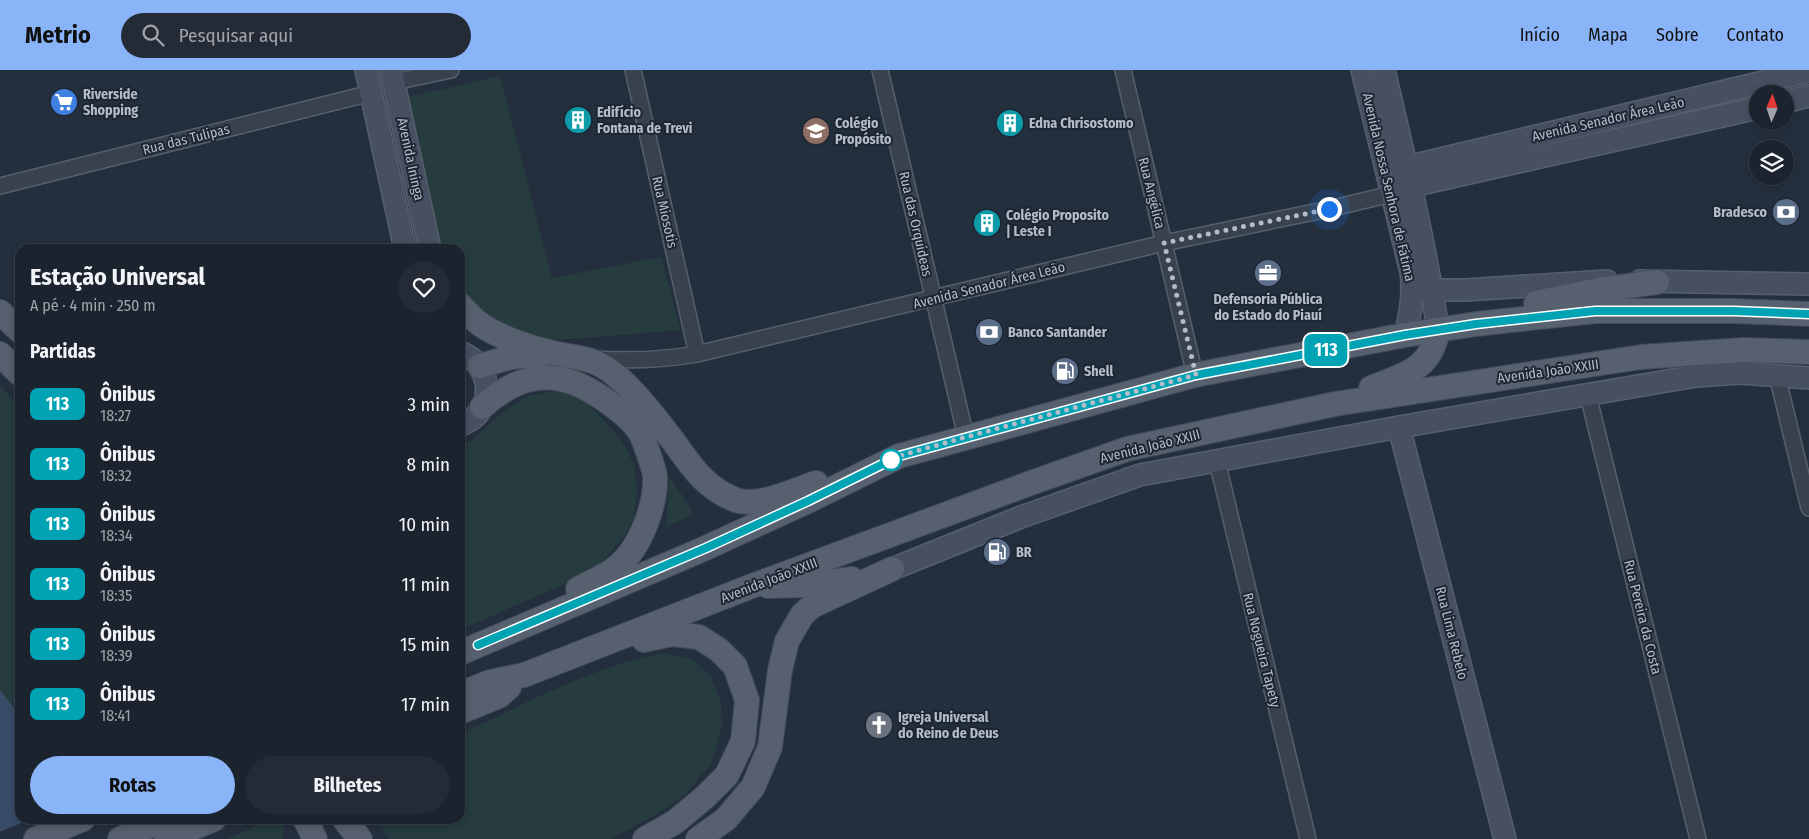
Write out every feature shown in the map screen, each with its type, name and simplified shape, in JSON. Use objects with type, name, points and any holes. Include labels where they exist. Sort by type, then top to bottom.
[{"type":"main road","points":[[1476,324],[1506,309],[1599,290],[1657,282]]},
{"type":"main road","points":[[465,309],[476,321],[493,332],[551,353],[586,358],[612,372],[632,391],[694,471],[716,490],[738,500],[762,500],[899,456],[1196,375],[1405,335],[1476,324],[1595,311],[1733,311],[1809,314]]},
{"type":"main road","points":[[0,312],[15,326]]},
{"type":"main road","points":[[1335,404],[1408,374],[1424,363],[1435,343],[1438,330]]},
{"type":"main road","name":"Avenida João XXIII","points":[[494,689],[524,675],[752,586],[1127,449],[1335,404],[1640,357],[1743,350],[1809,352]]},
{"type":"main road","points":[[480,366],[511,357],[551,353]]},
{"type":"main road","points":[[0,354],[15,369]]},
{"type":"main road","points":[[469,649],[618,566],[640,539],[650,513],[655,476],[641,434],[622,412],[590,389],[568,381],[540,376],[517,383],[497,394],[482,407]]},
{"type":"main road","points":[[469,649],[706,548],[899,456]]},
{"type":"main road","points":[[752,586],[809,585],[855,578],[892,569]]},
{"type":"main road","points":[[698,839],[726,819],[753,787],[770,747],[780,670],[787,641],[802,615],[812,606],[892,569]]},
{"type":"main road","points":[[581,653],[672,634],[699,637],[719,650],[736,666],[747,700],[744,741],[727,775],[705,797],[675,822],[645,839]]},
{"type":"main road","points":[[465,693],[494,689]]},
{"type":"main road","points":[[465,709],[494,689]]},
{"type":"main road","points":[[36,839],[71,824]]},
{"type":"main road","points":[[120,839],[154,824]]},
{"type":"main road","points":[[167,839],[202,824]]},
{"type":"main road","points":[[308,824],[315,839]]},
{"type":"main road","points":[[348,824],[360,839]]},
{"type":"street","name":"Avenida Ininga","points":[[366,70],[404,244]]},
{"type":"street","points":[[392,76],[451,70]]},
{"type":"street","name":"Rua Miosotis","points":[[633,70],[697,354]]},
{"type":"street","name":"Rua das Orquídeas","points":[[880,70],[966,437]]},
{"type":"street","name":"Rua Angélica","points":[[1123,70],[1196,375]]},
{"type":"street","name":"Avenida Nossa Senhora de Fátima","points":[[1362,70],[1413,290],[1405,335]]},
{"type":"street","name":"Avenida Nossa Senhora de Fátima","points":[[1384,70],[1409,177],[1432,290],[1438,330]]},
{"type":"street","name":"Avenida Senador Área Leão","points":[[1770,85],[1809,71]]},
{"type":"street","name":"Avenida Ininga","points":[[392,76],[429,244]]},
{"type":"street","name":"Avenida Senador Área Leão","points":[[1569,140],[1649,109],[1749,90]]},
{"type":"street","name":"Rua das Tulipas","points":[[0,186],[371,92]]},
{"type":"street","points":[[1794,100],[1809,96]]},
{"type":"street","points":[[1649,109],[1654,131]]},
{"type":"street","name":"Avenida Senador Área Leão","points":[[1409,177],[1569,140],[1654,131],[1749,110]]},
{"type":"street","name":"Avenida Senador Área Leão","points":[[586,358],[626,361],[668,359],[697,354],[1164,243],[1329,209],[1391,194]]},
{"type":"street","points":[[1432,290],[1464,290],[1607,281],[1809,284]]},
{"type":"street","points":[[465,354],[480,366],[485,375],[487,386],[486,397],[482,407],[475,417],[465,422]]},
{"type":"street","name":"Avenida João XXIII","points":[[892,569],[1021,517],[1140,475],[1399,427],[1696,376],[1740,374],[1809,378]]},
{"type":"street","points":[[1777,375],[1809,508]]},
{"type":"street","name":"Rua Pereira da Costa","points":[[1588,395],[1698,839]]},
{"type":"street","name":"Rua Lima Rebelo","points":[[1399,427],[1504,839]]},
{"type":"street","name":"Rua Nogueira Tapety","points":[[1217,461],[1308,839]]},
{"type":"green space","points":[[500,76],[552,278],[661,257],[681,330],[560,340],[540,339],[487,323],[465,299],[465,244],[438,244],[403,98]]},
{"type":"green space","points":[[0,385],[15,402],[15,710],[0,690]]},
{"type":"green space","points":[[557,391],[582,398],[621,439],[634,464],[637,490],[634,518],[625,535],[594,571],[465,628],[465,442],[470,442],[503,412],[527,396]]},
{"type":"green space","points":[[669,476],[694,513],[666,528]]},
{"type":"green space","points":[[665,653],[693,660],[711,677],[721,701],[722,727],[711,764],[686,794],[657,814],[611,839],[389,839],[378,824],[465,824],[465,732],[535,698],[587,676],[639,659]]},
{"type":"green space","points":[[261,824],[283,824],[285,831],[282,839],[227,839]]},
{"type":"water","points":[[0,690],[15,710],[15,824],[64,824],[0,839]]},
{"type":"pier","points":[[18,824],[90,824],[97,839],[0,839],[0,832]]},
{"type":"bus line","name":"113","points":[[478,645],[706,548],[899,456],[1196,375],[1405,335],[1476,324],[1595,311],[1733,311],[1809,314]]},
{"type":"place","name":"Riverside Shopping","points":[[64,102]]},
{"type":"place","name":"Edifício Fontana de Trevi","points":[[578,120]]},
{"type":"place","name":"Edna Chrisostomo","points":[[1010,123]]},
{"type":"place","name":"Colégio Propósito","points":[[816,131]]},
{"type":"place","name":"Bradesco","points":[[1786,212]]},
{"type":"place","name":"Colégio Proposito | Leste I","points":[[987,223]]},
{"type":"place","name":"Defensoria Pública do Estado do Piauí","points":[[1268,273]]},
{"type":"place","name":"Banco Santander","points":[[989,332]]},
{"type":"place","name":"Shell","points":[[1065,371]]},
{"type":"place","name":"BR","points":[[997,552]]},
{"type":"place","name":"Igreja Universal do Reino de Deus","points":[[879,725]]},
{"type":"route","points":[[891,460],[884,463],[899,456],[966,437],[1196,375],[1164,243],[1329,209]]}]
